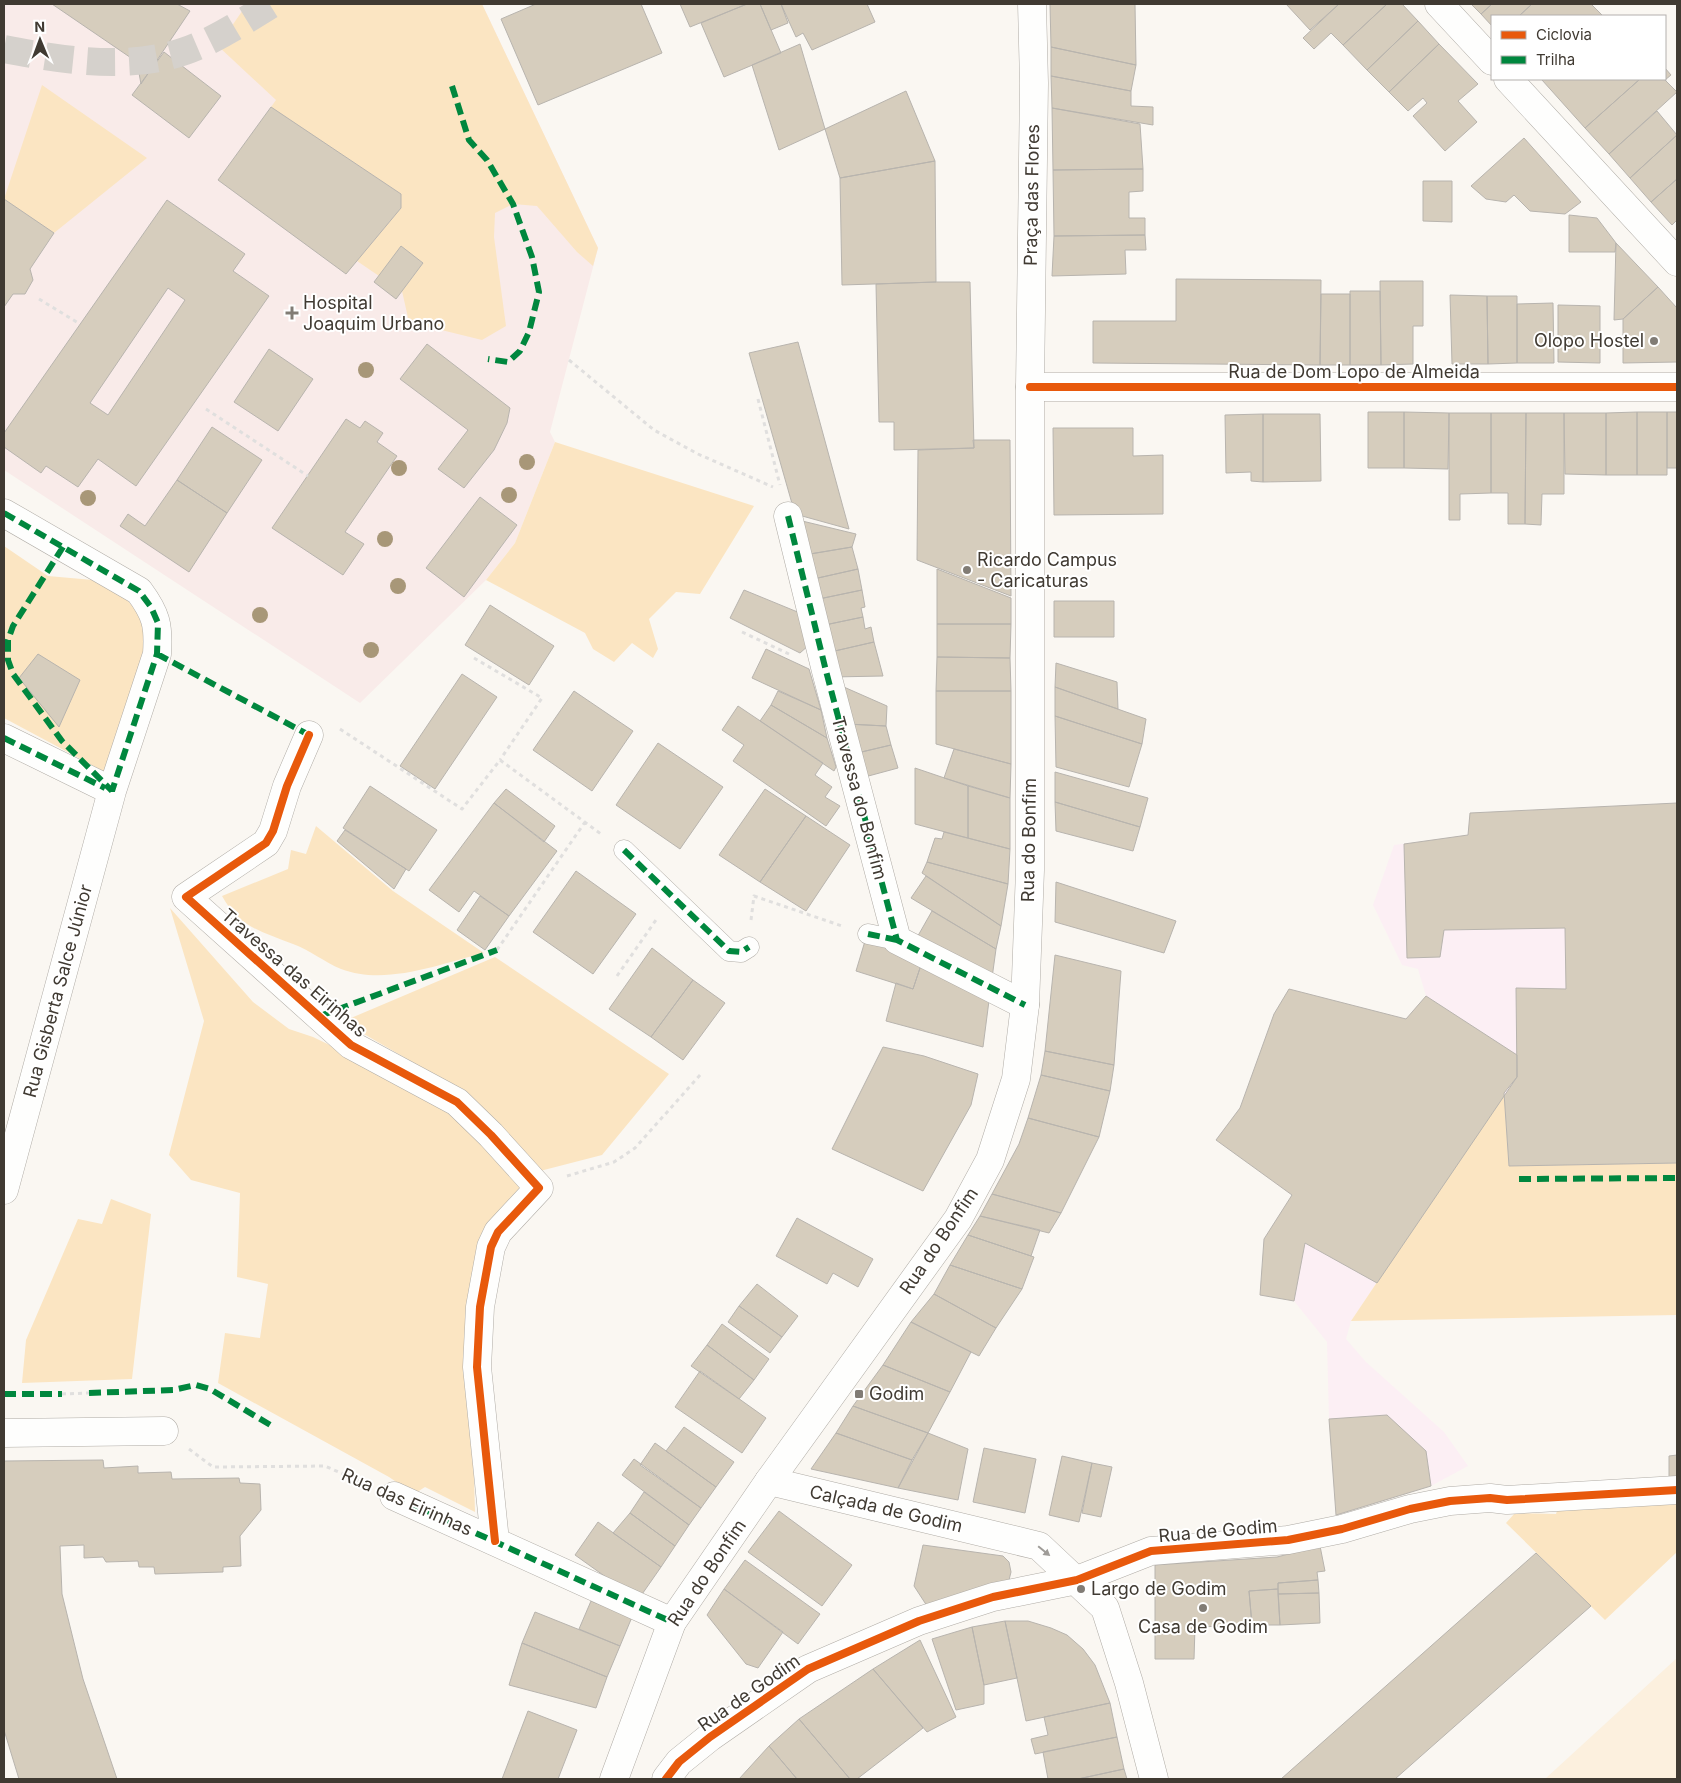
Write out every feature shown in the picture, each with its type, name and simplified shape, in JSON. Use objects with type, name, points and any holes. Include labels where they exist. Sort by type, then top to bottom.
[{"type":"street","name":"Praça das Flores","points":[[1030,387],[1034,83],[1032,4]]},
{"type":"street","points":[[1439,4],[1491,60]]},
{"type":"street","points":[[1509,80],[1677,262]]},
{"type":"street","name":"Rua de Dom Lopo de Almeida","points":[[1030,387],[1677,387]]},
{"type":"street","name":"Rua do Bonfim","points":[[614,1779],[672,1622],[769,1481],[958,1219],[990,1160],[1016,1079],[1025,1004],[1030,870],[1030,387]]},
{"type":"street","name":"Rua Gisberta Salce Júnior","points":[[4,513],[139,591],[151,607],[158,624],[157,654],[112,791],[4,1190]]},
{"type":"street","name":"Travessa do Bonfim","points":[[788,516],[826,671],[897,940]]},
{"type":"street","name":"Travessa das Eirinhas","points":[[309,735],[287,786],[273,831],[266,843],[186,897],[351,1046],[457,1102],[492,1135],[539,1188]]},
{"type":"street","points":[[4,738],[112,791]]},
{"type":"street","points":[[624,850],[729,951],[741,952],[749,947]]},
{"type":"street","points":[[868,934],[897,940],[1025,1004]]},
{"type":"street","points":[[495,1541],[477,1367],[480,1306],[491,1247],[498,1232],[539,1188]]},
{"type":"street","points":[[4,1433],[164,1431]]},
{"type":"street","name":"Calçada de Godim","points":[[769,1481],[1039,1546],[1078,1580]]},
{"type":"street","name":"Rua de Godim","points":[[666,1779],[679,1762],[710,1737],[808,1669],[919,1621],[993,1597],[1078,1580],[1151,1551],[1288,1540],[1342,1529],[1410,1509],[1450,1500],[1490,1498],[1507,1500],[1677,1490]]},
{"type":"street","name":"Rua das Eirinhas","points":[[394,1496],[672,1622]]},
{"type":"street","points":[[1078,1580],[1105,1608],[1130,1683],[1154,1779]]},
{"type":"path","points":[[39,299],[80,324]]},
{"type":"path","points":[[569,360],[654,430],[698,454],[781,491],[758,399]]},
{"type":"path","points":[[206,409],[308,476]]},
{"type":"path","points":[[742,632],[826,671]]},
{"type":"path","points":[[343,731],[462,809],[500,760],[542,698],[474,658]]},
{"type":"path","points":[[498,950],[585,822],[500,760]]},
{"type":"path","points":[[749,947],[754,896],[868,934]]},
{"type":"path","points":[[617,976],[673,897]]},
{"type":"path","points":[[539,1188],[566,1176],[614,1162],[635,1148],[701,1074]]},
{"type":"path","points":[[62,1394],[90,1393]]},
{"type":"shaded area","name":"Hospital Joaquim Urbano","points":[[4,4],[482,4],[598,248],[550,432],[555,442],[515,543],[486,580],[360,703],[4,470]]},
{"type":"shaded area","points":[[247,4],[482,4],[598,248],[593,266],[577,252],[537,206],[513,204],[495,213],[494,237],[506,326],[482,340],[409,322],[402,291],[423,263],[401,247],[379,276],[357,261],[401,208],[401,194],[271,107],[276,100],[218,46]]},
{"type":"shaded area","points":[[42,85],[147,158],[54,233],[4,199]]},
{"type":"shaded area","points":[[555,442],[754,506],[700,594],[676,592],[649,619],[658,649],[653,658],[632,643],[614,662],[593,649],[585,633],[486,580],[515,543]]},
{"type":"shaded area","points":[[4,546],[48,576],[93,580],[124,596],[142,618],[145,653],[105,772],[4,718]]},
{"type":"shaded area","points":[[1677,803],[1677,1163],[1509,1166],[1504,1094],[1351,1321],[1346,1339],[1366,1362],[1444,1432],[1468,1466],[1431,1486],[1336,1515],[1329,1419],[1327,1342],[1294,1301],[1260,1295],[1264,1239],[1292,1195],[1216,1140],[1240,1108],[1274,1014],[1289,989],[1406,1019],[1426,996],[1418,969],[1402,965],[1373,905],[1394,845],[1468,835],[1470,813]]},
{"type":"shaded area","points":[[316,826],[393,891],[484,953],[431,967],[394,974],[358,974],[341,969],[299,947],[261,932],[244,922],[236,915],[222,896],[288,869],[291,850],[306,854]]},
{"type":"shaded area","points":[[170,908],[253,1002],[289,1029],[313,1037],[444,1100],[527,1188],[469,1315],[475,1512],[425,1487],[414,1494],[389,1477],[218,1383],[225,1333],[260,1338],[268,1284],[237,1277],[240,1193],[191,1180],[169,1155],[204,1021]]},
{"type":"shaded area","points":[[495,957],[669,1074],[602,1155],[540,1171],[480,1108],[402,1056],[357,1030],[351,1018]]},
{"type":"shaded area","points":[[1504,1093],[1509,1166],[1677,1163],[1677,1315],[1351,1321]]},
{"type":"shaded area","points":[[111,1199],[151,1214],[132,1379],[22,1383],[26,1340],[78,1219],[102,1224]]},
{"type":"shaded area","points":[[1677,1497],[1677,1552],[1605,1620],[1506,1523],[1515,1513],[1556,1514],[1558,1508]]},
{"type":"shaded area","points":[[1677,1658],[1677,1779],[1545,1779]]},
{"type":"building","points":[[52,4],[177,4],[190,11],[141,84],[137,62]]},
{"type":"building","points":[[536,4],[641,4],[662,53],[538,105],[501,19]]},
{"type":"building","points":[[680,4],[747,4],[690,27]]},
{"type":"building","points":[[747,4],[760,4],[781,53],[724,77],[701,23]]},
{"type":"building","points":[[760,4],[781,4],[788,23],[771,30]]},
{"type":"building","points":[[781,4],[867,4],[875,22],[812,50],[803,33],[796,37]]},
{"type":"building","points":[[1050,4],[1135,4],[1136,65],[1051,47]]},
{"type":"building","points":[[1286,4],[1339,4],[1310,30]]},
{"type":"building","points":[[1339,4],[1387,4],[1343,45],[1331,33],[1314,49],[1303,38]]},
{"type":"building","points":[[1387,4],[1402,4],[1418,21],[1367,70],[1343,45]]},
{"type":"building","points":[[1471,4],[1492,4],[1481,14]]},
{"type":"building","points":[[1492,4],[1532,4],[1520,15],[1491,15],[1491,25],[1481,14]]},
{"type":"building","points":[[1532,4],[1591,4],[1602,15],[1520,15]]},
{"type":"building","points":[[1418,21],[1439,44],[1389,92],[1367,70]]},
{"type":"building","points":[[800,44],[825,129],[779,150],[752,65]]},
{"type":"building","points":[[1439,44],[1478,84],[1458,101],[1477,122],[1445,151],[1413,116],[1427,103],[1423,98],[1408,111],[1389,92]]},
{"type":"building","points":[[1051,47],[1136,65],[1131,91],[1051,76]]},
{"type":"building","points":[[164,52],[221,96],[189,138],[132,95]]},
{"type":"building","points":[[1666,69],[1671,75],[1666,79]]},
{"type":"building","points":[[1051,76],[1131,91],[1131,106],[1153,107],[1153,125],[1052,108]]},
{"type":"building","points":[[1542,80],[1639,80],[1585,128]]},
{"type":"building","points":[[1639,80],[1665,80],[1677,92],[1609,154],[1585,128]]},
{"type":"building","points":[[906,91],[935,161],[840,178],[825,129]]},
{"type":"building","points":[[271,107],[401,194],[401,208],[346,274],[218,180]]},
{"type":"building","points":[[1052,108],[1140,124],[1143,169],[1053,170]]},
{"type":"building","points":[[1657,111],[1677,135],[1630,178],[1609,154]]},
{"type":"building","points":[[1677,135],[1677,179],[1651,202],[1630,178]]},
{"type":"building","points":[[1524,138],[1581,202],[1565,214],[1530,211],[1514,195],[1506,202],[1486,199],[1471,186]]},
{"type":"building","points":[[935,161],[936,282],[842,285],[840,178]]},
{"type":"building","points":[[1143,169],[1143,191],[1129,192],[1129,218],[1145,218],[1145,235],[1054,236],[1053,170]]},
{"type":"building","points":[[1677,179],[1677,220],[1672,225],[1651,202]]},
{"type":"building","points":[[1423,181],[1452,181],[1452,222],[1423,221]]},
{"type":"building","points":[[4,199],[54,233],[30,269],[33,280],[25,294],[13,294],[4,307]]},
{"type":"building","points":[[167,200],[245,254],[233,271],[269,296],[136,486],[98,459],[78,487],[46,466],[41,473],[4,447],[4,433]],"holes":[[[168,288],[185,300],[108,415],[90,403]]]},
{"type":"building","points":[[1569,215],[1597,218],[1616,243],[1615,252],[1569,252]]},
{"type":"building","points":[[1145,235],[1146,250],[1125,250],[1126,274],[1052,276],[1054,236]]},
{"type":"building","points":[[1616,243],[1658,287],[1623,319],[1614,320]]},
{"type":"building","points":[[401,246],[423,263],[396,299],[374,282]]},
{"type":"building","points":[[1176,279],[1321,280],[1320,365],[1093,363],[1093,321],[1176,321]]},
{"type":"building","points":[[1380,281],[1423,281],[1423,326],[1413,326],[1413,364],[1381,365]]},
{"type":"building","points":[[970,282],[974,448],[894,450],[894,422],[879,422],[876,284]]},
{"type":"building","points":[[1658,287],[1677,308],[1677,362],[1623,363],[1623,319]]},
{"type":"building","points":[[1350,291],[1380,291],[1381,365],[1350,365]]},
{"type":"building","points":[[1321,294],[1350,294],[1350,365],[1320,365]]},
{"type":"building","points":[[1450,295],[1487,296],[1488,364],[1452,364]]},
{"type":"building","points":[[1487,296],[1517,296],[1517,363],[1488,364]]},
{"type":"building","points":[[1553,303],[1554,363],[1517,363],[1517,304]]},
{"type":"building","points":[[1558,305],[1600,306],[1600,363],[1558,362]]},
{"type":"building","points":[[798,342],[849,529],[795,514],[749,353]]},
{"type":"building","points":[[427,344],[510,408],[507,423],[494,450],[464,488],[438,469],[468,430],[400,379]]},
{"type":"building","points":[[269,349],[313,379],[278,431],[234,402]]},
{"type":"building","points":[[1368,412],[1404,412],[1404,468],[1368,468]]},
{"type":"building","points":[[1404,412],[1449,413],[1448,469],[1404,468]]},
{"type":"building","points":[[1637,412],[1637,475],[1606,475],[1606,413]]},
{"type":"building","points":[[1637,412],[1667,412],[1667,475],[1637,475]]},
{"type":"building","points":[[1667,412],[1677,412],[1677,468],[1667,468]]},
{"type":"building","points":[[1449,413],[1491,413],[1491,493],[1460,494],[1460,520],[1449,520]]},
{"type":"building","points":[[1491,413],[1526,413],[1525,524],[1508,524],[1508,493],[1491,493]]},
{"type":"building","points":[[1526,413],[1564,413],[1564,494],[1542,494],[1541,525],[1525,524]]},
{"type":"building","points":[[1564,413],[1606,413],[1606,475],[1565,474]]},
{"type":"building","points":[[1263,414],[1320,414],[1321,481],[1263,482]]},
{"type":"building","points":[[1263,414],[1263,482],[1251,481],[1251,472],[1226,473],[1225,415]]},
{"type":"building","points":[[346,419],[360,428],[365,421],[383,433],[377,442],[397,456],[345,532],[364,544],[343,575],[272,528]]},
{"type":"building","points":[[212,427],[262,460],[227,513],[177,480]]},
{"type":"building","points":[[1053,428],[1133,428],[1133,456],[1163,455],[1163,514],[1054,515]]},
{"type":"building","points":[[973,440],[1010,440],[1011,596],[917,560],[918,450],[974,448]]},
{"type":"building","points":[[177,480],[227,513],[189,572],[120,526],[128,514],[145,526]]},
{"type":"building","points":[[480,497],[517,525],[464,597],[426,568]]},
{"type":"building","points":[[798,520],[856,534],[852,547],[804,555]]},
{"type":"building","points":[[852,547],[858,569],[809,580],[804,555]]},
{"type":"building","points":[[858,569],[862,590],[814,600],[809,580]]},
{"type":"building","points":[[937,569],[1011,598],[1011,624],[937,624]]},
{"type":"building","points":[[744,590],[800,613],[809,645],[800,653],[730,618]]},
{"type":"building","points":[[862,590],[865,607],[861,608],[863,617],[820,626],[814,600]]},
{"type":"building","points":[[1054,601],[1114,601],[1114,637],[1054,637]]},
{"type":"building","points":[[490,605],[554,646],[529,685],[465,645]]},
{"type":"building","points":[[863,617],[865,629],[871,627],[874,642],[826,653],[820,626]]},
{"type":"building","points":[[937,624],[1011,624],[1010,658],[937,657]]},
{"type":"building","points":[[874,642],[883,676],[832,677],[826,653]]},
{"type":"building","points":[[766,649],[809,669],[821,710],[752,678]]},
{"type":"building","points":[[38,654],[80,680],[59,727],[19,678]]},
{"type":"building","points":[[937,657],[1010,658],[1011,691],[936,691]]},
{"type":"building","points":[[1056,663],[1117,682],[1118,709],[1055,687]]},
{"type":"building","points":[[462,674],[497,697],[435,789],[400,766]]},
{"type":"building","points":[[837,684],[887,706],[886,726],[847,724]]},
{"type":"building","points":[[1055,687],[1146,719],[1142,744],[1055,716]]},
{"type":"building","points":[[574,691],[633,731],[592,791],[533,750]]},
{"type":"building","points":[[778,691],[821,710],[827,738],[771,705]]},
{"type":"building","points":[[936,691],[1011,691],[1011,764],[936,744]]},
{"type":"building","points":[[771,705],[827,738],[836,767],[834,771],[760,721]]},
{"type":"building","points":[[738,706],[823,763],[815,775],[832,787],[825,797],[840,806],[826,826],[733,761],[744,745],[722,730]]},
{"type":"building","points":[[1055,716],[1142,744],[1129,787],[1056,767]]},
{"type":"building","points":[[847,724],[886,726],[891,745],[853,754]]},
{"type":"building","points":[[658,743],[723,787],[680,849],[616,805]]},
{"type":"building","points":[[891,745],[898,768],[861,778],[853,754]]},
{"type":"building","points":[[954,749],[1011,764],[1010,798],[944,778]]},
{"type":"building","points":[[915,768],[968,786],[968,838],[915,824]]},
{"type":"building","points":[[1055,772],[1148,798],[1140,827],[1055,802]]},
{"type":"building","points":[[370,786],[437,830],[409,871],[343,828]]},
{"type":"building","points":[[968,786],[1010,798],[1010,849],[968,838]]},
{"type":"building","points":[[506,789],[555,826],[544,842],[494,803]]},
{"type":"building","points":[[765,789],[806,816],[760,882],[719,855]]},
{"type":"building","points":[[1055,802],[1140,827],[1133,851],[1056,831]]},
{"type":"building","points":[[494,803],[557,851],[509,916],[474,891],[459,912],[429,890]]},
{"type":"building","points":[[1677,803],[1677,1163],[1509,1166],[1504,1093],[1517,1077],[1516,988],[1566,989],[1565,928],[1444,930],[1440,957],[1407,958],[1404,844],[1468,835],[1470,813]]},
{"type":"building","points":[[806,816],[850,845],[806,911],[760,882]]},
{"type":"building","points":[[345,830],[406,869],[394,889],[337,841]]},
{"type":"building","points":[[944,832],[1010,849],[1008,884],[927,862],[935,838],[942,839]]},
{"type":"building","points":[[927,862],[1008,884],[1001,926],[922,873]]},
{"type":"building","points":[[576,871],[636,914],[593,974],[533,932]]},
{"type":"building","points":[[926,876],[1001,926],[996,949],[911,898]]},
{"type":"building","points":[[1056,882],[1176,921],[1164,953],[1055,922]]},
{"type":"building","points":[[480,896],[509,916],[485,950],[457,930]]},
{"type":"building","points":[[932,911],[996,949],[992,978],[915,941]]},
{"type":"building","points":[[865,941],[923,959],[913,989],[856,971]]},
{"type":"building","points":[[652,948],[693,980],[651,1037],[609,1009]]},
{"type":"building","points":[[1055,955],[1121,971],[1114,1065],[1045,1051]]},
{"type":"building","points":[[923,959],[990,993],[983,1047],[886,1021],[896,983],[913,989]]},
{"type":"building","points":[[693,980],[725,1003],[683,1060],[651,1037]]},
{"type":"building","points":[[1289,989],[1406,1019],[1426,996],[1517,1055],[1517,1077],[1377,1283],[1305,1243],[1294,1301],[1260,1295],[1264,1239],[1292,1195],[1216,1140],[1240,1108],[1274,1014]]},
{"type":"building","points":[[883,1047],[924,1056],[978,1074],[971,1105],[923,1191],[832,1149]]},
{"type":"building","points":[[1045,1051],[1114,1065],[1110,1091],[1041,1075]]},
{"type":"building","points":[[1041,1075],[1110,1091],[1099,1137],[1028,1118]]},
{"type":"building","points":[[1028,1118],[1099,1137],[1061,1213],[992,1194],[1019,1144]]},
{"type":"building","points":[[992,1194],[1061,1213],[1049,1233],[980,1216]]},
{"type":"building","points":[[980,1216],[1040,1230],[1031,1256],[968,1235]]},
{"type":"building","points":[[797,1218],[873,1259],[858,1287],[833,1273],[827,1284],[776,1256]]},
{"type":"building","points":[[968,1235],[1034,1257],[1022,1289],[950,1265]]},
{"type":"building","points":[[950,1265],[1022,1289],[996,1328],[934,1294]]},
{"type":"building","points":[[757,1284],[798,1316],[782,1337],[739,1306]]},
{"type":"building","points":[[934,1294],[996,1328],[979,1356],[911,1322]]},
{"type":"building","points":[[739,1306],[782,1337],[770,1353],[728,1322]]},
{"type":"building","points":[[911,1322],[971,1352],[950,1392],[883,1365]]},
{"type":"building","points":[[722,1324],[769,1359],[754,1380],[707,1345]]},
{"type":"building","points":[[707,1345],[754,1380],[739,1399],[691,1366]]},
{"type":"building","points":[[883,1365],[950,1392],[928,1433],[853,1406]]},
{"type":"building","points":[[700,1371],[766,1418],[742,1453],[675,1407]]},
{"type":"building","points":[[853,1406],[928,1433],[912,1460],[836,1433]]},
{"type":"building","points":[[1387,1415],[1426,1451],[1431,1486],[1336,1515],[1329,1419]]},
{"type":"building","points":[[684,1427],[734,1462],[716,1487],[666,1451]]},
{"type":"building","points":[[836,1433],[912,1460],[898,1488],[811,1469]]},
{"type":"building","points":[[928,1433],[968,1449],[958,1500],[898,1488]]},
{"type":"building","points":[[655,1443],[716,1487],[701,1508],[640,1465]]},
{"type":"building","points":[[984,1448],[1036,1459],[1025,1513],[973,1502]]},
{"type":"building","points":[[1677,1455],[1677,1482],[1669,1483],[1669,1456]]},
{"type":"building","points":[[1062,1456],[1092,1463],[1079,1522],[1049,1515]]},
{"type":"building","points":[[634,1459],[701,1508],[689,1525],[622,1475]]},
{"type":"building","points":[[103,1460],[104,1468],[138,1466],[138,1473],[171,1472],[172,1479],[239,1478],[240,1483],[260,1484],[261,1510],[240,1536],[241,1566],[223,1567],[223,1572],[155,1574],[154,1567],[139,1567],[138,1561],[106,1562],[103,1557],[84,1558],[84,1545],[60,1546],[62,1594],[83,1679],[117,1779],[19,1779],[4,1730],[4,1461]]},
{"type":"building","points":[[1092,1463],[1112,1467],[1101,1517],[1082,1513]]},
{"type":"building","points":[[644,1492],[689,1525],[675,1546],[630,1513]]},
{"type":"building","points":[[779,1511],[852,1565],[822,1606],[748,1552]]},
{"type":"building","points":[[630,1513],[675,1546],[661,1567],[613,1533]]},
{"type":"building","points":[[598,1522],[661,1567],[638,1600],[575,1555]]},
{"type":"building","points":[[923,1545],[1003,1556],[1009,1562],[1011,1572],[1009,1580],[927,1606],[914,1586]]},
{"type":"building","name":"Casa de Godim","points":[[1320,1546],[1325,1571],[1317,1572],[1318,1580],[1278,1583],[1278,1589],[1249,1591],[1252,1625],[1195,1627],[1194,1659],[1155,1659],[1155,1565],[1277,1557]]},
{"type":"building","points":[[1536,1553],[1591,1606],[1395,1779],[1281,1779]]},
{"type":"building","points":[[745,1560],[820,1614],[798,1644],[724,1589]]},
{"type":"building","points":[[1318,1580],[1319,1593],[1278,1594],[1278,1583]]},
{"type":"building","points":[[724,1589],[783,1632],[758,1668],[746,1664],[707,1615]]},
{"type":"building","points":[[1278,1589],[1280,1625],[1252,1625],[1249,1591]]},
{"type":"building","points":[[1319,1593],[1320,1623],[1280,1625],[1278,1594]]},
{"type":"building","points":[[591,1601],[632,1617],[620,1646],[579,1629]]},
{"type":"building","points":[[535,1612],[620,1646],[607,1677],[522,1643]]},
{"type":"building","points":[[1005,1621],[1017,1678],[984,1685],[972,1627]]},
{"type":"building","points":[[1005,1621],[1028,1621],[1067,1635],[1083,1649],[1095,1665],[1110,1703],[1026,1721]]},
{"type":"building","points":[[972,1627],[984,1685],[984,1704],[956,1710],[932,1639]]},
{"type":"building","points":[[920,1640],[956,1717],[927,1732],[873,1669]]},
{"type":"building","points":[[522,1643],[607,1677],[596,1708],[509,1685]]},
{"type":"building","points":[[873,1669],[923,1728],[857,1779],[850,1779],[799,1719]]},
{"type":"building","points":[[1110,1703],[1117,1737],[1035,1754],[1031,1739],[1048,1735],[1044,1717]]},
{"type":"building","points":[[528,1711],[577,1730],[558,1779],[502,1779]]},
{"type":"building","points":[[799,1719],[850,1779],[797,1779],[769,1746]]},
{"type":"building","points":[[1117,1737],[1124,1769],[1078,1779],[1048,1779],[1043,1752]]},
{"type":"building","points":[[769,1746],[797,1779],[739,1779]]},
{"type":"building","points":[[1124,1769],[1127,1779],[1078,1779]]},
{"type":"tunnel","points":[[4,49],[72,60],[95,62],[141,61],[185,51],[208,41],[272,4]]},
{"type":"marked path","points":[[452,86],[469,140],[487,160],[513,204],[532,257],[539,292],[529,332],[520,351],[508,362],[488,359]]},
{"type":"marked path","points":[[4,513],[139,591],[151,607],[158,623],[157,654],[112,791]]},
{"type":"marked path","points":[[788,516],[826,671],[897,940],[1025,1005]]},
{"type":"marked path","points":[[63,547],[13,626],[8,640],[8,660],[13,674],[62,741],[112,791]]},
{"type":"marked path","points":[[157,654],[309,735],[308,737]]},
{"type":"marked path","points":[[4,738],[105,788]]},
{"type":"marked path","points":[[624,850],[729,951],[741,952],[749,947]]},
{"type":"marked path","points":[[868,934],[897,940]]},
{"type":"marked path","points":[[320,1016],[497,950]]},
{"type":"marked path","points":[[1519,1179],[1677,1178]]},
{"type":"marked path","points":[[89,1393],[173,1390],[196,1385],[210,1389],[272,1426]]},
{"type":"marked path","points":[[4,1394],[62,1394]]},
{"type":"marked path","points":[[394,1496],[672,1622]]},
{"type":"cycle path","points":[[1030,387],[1677,387]]},
{"type":"cycle path","points":[[309,735],[287,786],[273,831],[266,843],[186,897],[351,1045],[457,1102],[491,1135],[539,1188],[498,1232],[491,1247],[480,1307],[477,1367],[495,1541]]},
{"type":"cycle path","points":[[666,1779],[679,1762],[710,1737],[808,1669],[919,1621],[993,1597],[1077,1580],[1151,1551],[1288,1540],[1342,1529],[1410,1509],[1450,1501],[1490,1498],[1507,1500],[1677,1490]]},
{"type":"place","name":"Hospital Joaquim Urbano","points":[[292,313]]},
{"type":"place","name":"Olopo Hostel","points":[[1654,341]]},
{"type":"place","name":"Ricardo Campus - Caricaturas","points":[[967,570]]},
{"type":"place","name":"Godim","points":[[859,1394]]},
{"type":"place","name":"Largo de Godim","points":[[1081,1589]]},
{"type":"place","name":"Casa de Godim","points":[[1203,1608]]}]
